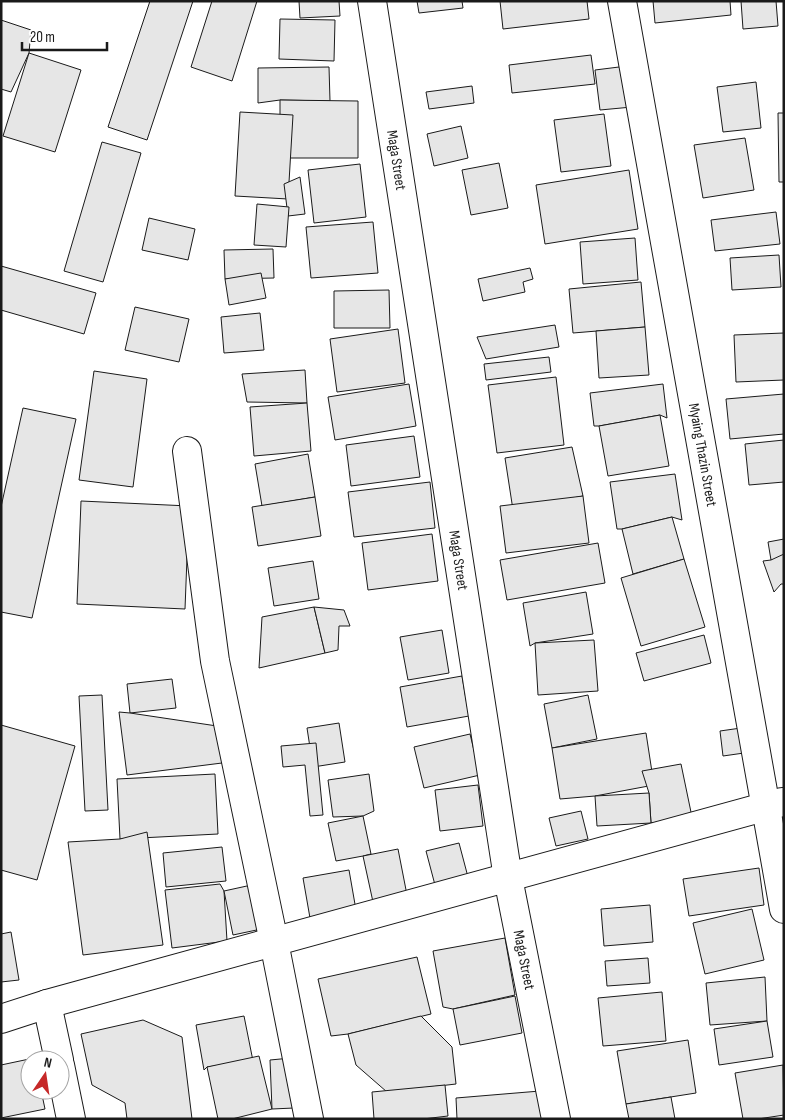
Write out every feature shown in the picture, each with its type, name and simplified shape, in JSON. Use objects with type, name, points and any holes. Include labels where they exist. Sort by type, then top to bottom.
[{"type":"street","name":"Maga Street","points":[[372,1],[508,878],[556,1119]]},
{"type":"street","name":"Myaing Thazin Street","points":[[622,1],[775,805],[784,909]]},
{"type":"street","points":[[187,451],[214,661],[274,942],[309,1119]]},
{"type":"street","points":[[1,1019],[47,1004],[775,805]]},
{"type":"street","points":[[47,1004],[57,1050]]},
{"type":"street","points":[[67,1100],[71,1119]]},
{"type":"building","points":[[150,1],[193,1],[147,140],[108,127]]},
{"type":"building","points":[[212,1],[257,1],[232,81],[191,67]]},
{"type":"building","points":[[299,1],[339,1],[340,16],[300,18]]},
{"type":"building","points":[[417,1],[462,1],[463,8],[419,13]]},
{"type":"building","points":[[500,1],[587,1],[589,19],[503,29]]},
{"type":"building","points":[[653,1],[730,1],[731,15],[655,23]]},
{"type":"building","points":[[741,1],[776,1],[778,26],[743,29]]},
{"type":"building","points":[[280,19],[335,20],[334,61],[279,59]]},
{"type":"building","points":[[1,20],[31,30],[29,53],[11,92],[1,89]]},
{"type":"building","points":[[29,53],[81,70],[55,152],[3,136]]},
{"type":"building","points":[[591,55],[595,84],[512,93],[509,65]]},
{"type":"building","points":[[627,66],[632,107],[600,110],[595,70]]},
{"type":"building","points":[[329,67],[330,101],[280,100],[258,103],[258,68]]},
{"type":"building","points":[[756,82],[761,128],[723,132],[717,87]]},
{"type":"building","points":[[472,86],[474,103],[429,109],[426,92]]},
{"type":"building","points":[[280,100],[358,101],[358,158],[280,158]]},
{"type":"building","points":[[240,112],[293,115],[288,199],[235,196]]},
{"type":"building","points":[[778,113],[784,113],[784,182],[779,182]]},
{"type":"building","points":[[604,114],[611,166],[561,172],[554,120]]},
{"type":"building","points":[[461,126],[468,158],[434,166],[427,134]]},
{"type":"building","points":[[745,138],[754,190],[703,198],[694,145]]},
{"type":"building","points":[[102,142],[141,153],[103,282],[64,271]]},
{"type":"building","points":[[499,163],[508,208],[471,215],[462,170]]},
{"type":"building","points":[[360,164],[366,217],[314,223],[308,170]]},
{"type":"building","points":[[629,170],[638,229],[545,244],[536,185]]},
{"type":"building","points":[[300,177],[305,214],[288,216],[284,184]]},
{"type":"building","points":[[257,204],[289,207],[286,247],[254,245]]},
{"type":"building","points":[[776,212],[780,244],[715,251],[711,220]]},
{"type":"building","points":[[149,218],[195,229],[188,260],[142,250]]},
{"type":"building","points":[[373,222],[378,273],[311,278],[306,227]]},
{"type":"building","points":[[635,238],[638,280],[583,284],[580,242]]},
{"type":"building","points":[[273,249],[274,278],[225,279],[224,250]]},
{"type":"building","points":[[779,255],[781,287],[732,290],[730,258]]},
{"type":"building","points":[[1,266],[96,293],[84,334],[1,310]]},
{"type":"building","points":[[530,268],[533,279],[523,282],[525,292],[483,301],[478,279]]},
{"type":"building","points":[[261,273],[266,298],[229,305],[225,279]]},
{"type":"building","points":[[641,282],[645,327],[573,333],[569,289]]},
{"type":"building","points":[[389,290],[390,328],[334,328],[334,291]]},
{"type":"building","points":[[135,307],[189,319],[179,362],[125,350]]},
{"type":"building","points":[[260,313],[264,350],[224,353],[221,317]]},
{"type":"building","points":[[555,325],[559,347],[486,359],[477,337]]},
{"type":"building","points":[[645,327],[649,375],[599,378],[596,331]]},
{"type":"building","points":[[398,329],[405,383],[337,392],[330,339]]},
{"type":"building","points":[[784,333],[784,380],[736,382],[734,335]]},
{"type":"building","points":[[549,357],[551,372],[486,380],[484,364]]},
{"type":"building","points":[[305,370],[307,403],[247,402],[242,374]]},
{"type":"building","points":[[94,371],[147,379],[133,487],[79,480]]},
{"type":"building","points":[[556,377],[564,445],[497,453],[488,385]]},
{"type":"building","points":[[409,384],[416,426],[335,440],[328,397]]},
{"type":"building","points":[[663,384],[667,418],[660,415],[594,426],[590,393]]},
{"type":"building","points":[[784,394],[784,434],[730,439],[726,399]]},
{"type":"building","points":[[307,403],[311,451],[254,456],[250,407]]},
{"type":"building","points":[[23,408],[76,419],[32,618],[1,612],[1,507]]},
{"type":"building","points":[[660,415],[669,466],[608,476],[599,426]]},
{"type":"building","points":[[414,436],[420,477],[351,486],[346,445]]},
{"type":"building","points":[[784,440],[784,482],[749,485],[745,444]]},
{"type":"building","points":[[572,447],[583,496],[513,510],[505,458]]},
{"type":"building","points":[[308,454],[315,497],[262,506],[255,464]]},
{"type":"building","points":[[675,474],[682,520],[672,517],[617,529],[610,482]]},
{"type":"building","points":[[430,482],[435,528],[354,537],[348,492]]},
{"type":"building","points":[[583,496],[589,543],[506,553],[500,506]]},
{"type":"building","points":[[315,497],[321,536],[258,546],[252,507]]},
{"type":"building","points":[[81,501],[189,506],[185,609],[77,604]]},
{"type":"building","points":[[672,517],[684,559],[633,574],[622,529]]},
{"type":"building","points":[[432,534],[438,581],[368,590],[362,543]]},
{"type":"building","points":[[784,539],[784,558],[771,560],[768,542]]},
{"type":"building","points":[[598,543],[605,583],[507,600],[500,560]]},
{"type":"building","points":[[784,554],[784,584],[781,584],[774,592],[763,561],[771,560]]},
{"type":"building","points":[[684,559],[705,627],[641,646],[621,578]]},
{"type":"building","points":[[313,561],[319,599],[274,606],[268,568]]},
{"type":"building","points":[[586,592],[593,634],[535,643],[530,646],[523,603]]},
{"type":"building","points":[[314,607],[325,653],[259,668],[262,617]]},
{"type":"building","points":[[314,607],[344,610],[350,626],[339,626],[338,650],[325,653]]},
{"type":"building","points":[[442,630],[449,673],[408,680],[400,637]]},
{"type":"building","points":[[704,635],[711,663],[644,681],[636,653]]},
{"type":"building","points":[[594,640],[598,691],[538,695],[535,643]]},
{"type":"building","points":[[462,676],[469,716],[407,727],[400,687]]},
{"type":"building","points":[[172,679],[176,708],[130,713],[127,684]]},
{"type":"building","points":[[102,695],[108,810],[85,811],[79,696]]},
{"type":"building","points":[[588,695],[597,739],[552,748],[544,704]]},
{"type":"building","points":[[119,712],[217,726],[222,763],[127,775]]},
{"type":"building","points":[[339,723],[345,762],[313,767],[307,728]]},
{"type":"building","points":[[1,725],[75,746],[37,880],[1,870]]},
{"type":"building","points":[[741,728],[744,753],[723,756],[720,731]]},
{"type":"building","points":[[646,733],[654,785],[595,796],[560,799],[552,748]]},
{"type":"building","points":[[470,734],[480,775],[424,788],[414,747]]},
{"type":"building","points":[[316,743],[323,815],[310,816],[305,765],[283,767],[281,746]]},
{"type":"building","points":[[681,764],[692,817],[651,823],[649,793],[642,771]]},
{"type":"building","points":[[215,774],[218,834],[120,839],[117,779]]},
{"type":"building","points":[[369,774],[374,811],[363,816],[333,817],[328,780]]},
{"type":"building","points":[[478,785],[483,826],[440,831],[435,790]]},
{"type":"building","points":[[649,793],[651,823],[597,826],[595,796]]},
{"type":"building","points":[[581,811],[588,839],[556,846],[549,818]]},
{"type":"building","points":[[363,816],[371,854],[336,861],[328,823]]},
{"type":"building","points":[[147,832],[163,945],[83,955],[68,842],[120,839]]},
{"type":"building","points":[[459,843],[468,877],[435,885],[426,851]]},
{"type":"building","points":[[222,847],[226,881],[166,887],[163,853]]},
{"type":"building","points":[[398,849],[407,895],[373,902],[363,856]]},
{"type":"building","points":[[759,868],[764,905],[689,916],[683,879]]},
{"type":"building","points":[[349,870],[356,910],[310,918],[303,878]]},
{"type":"building","points":[[220,884],[224,891],[227,941],[172,948],[165,890]]},
{"type":"building","points":[[256,884],[266,928],[233,935],[224,891]]},
{"type":"building","points":[[650,905],[653,942],[604,946],[601,909]]},
{"type":"building","points":[[752,909],[764,960],[705,974],[693,923]]},
{"type":"building","points":[[11,932],[19,980],[1,982],[1,934]]},
{"type":"building","points":[[505,938],[515,995],[453,1009],[443,1007],[433,951]]},
{"type":"building","points":[[417,957],[431,1014],[348,1034],[331,1036],[318,979]]},
{"type":"building","points":[[648,958],[650,983],[607,986],[605,961]]},
{"type":"building","points":[[765,977],[767,1021],[710,1025],[706,983]]},
{"type":"building","points":[[662,992],[666,1041],[603,1046],[598,998]]},
{"type":"building","points":[[515,996],[522,1033],[460,1045],[453,1009]]},
{"type":"building","points":[[244,1016],[253,1061],[207,1067],[204,1070],[196,1025]]},
{"type":"building","points":[[421,1016],[452,1047],[456,1084],[387,1092],[356,1065],[348,1034]]},
{"type":"building","points":[[143,1020],[182,1037],[192,1119],[127,1119],[125,1103],[92,1085],[81,1034]]},
{"type":"building","points":[[767,1021],[773,1057],[719,1065],[714,1029]]},
{"type":"building","points":[[688,1040],[696,1093],[626,1104],[617,1051]]},
{"type":"building","points":[[259,1056],[272,1109],[232,1119],[218,1119],[207,1067]]},
{"type":"building","points":[[291,1058],[294,1108],[272,1109],[270,1060]]},
{"type":"building","points":[[20,1061],[20,1100],[43,1100],[45,1109],[1,1118],[1,1065]]},
{"type":"building","points":[[783,1065],[784,1115],[743,1119],[735,1073]]},
{"type":"building","points":[[445,1085],[448,1116],[423,1119],[374,1119],[372,1092]]},
{"type":"building","points":[[540,1091],[543,1119],[457,1119],[456,1098]]},
{"type":"building","points":[[671,1097],[675,1119],[629,1119],[626,1104]]}]
